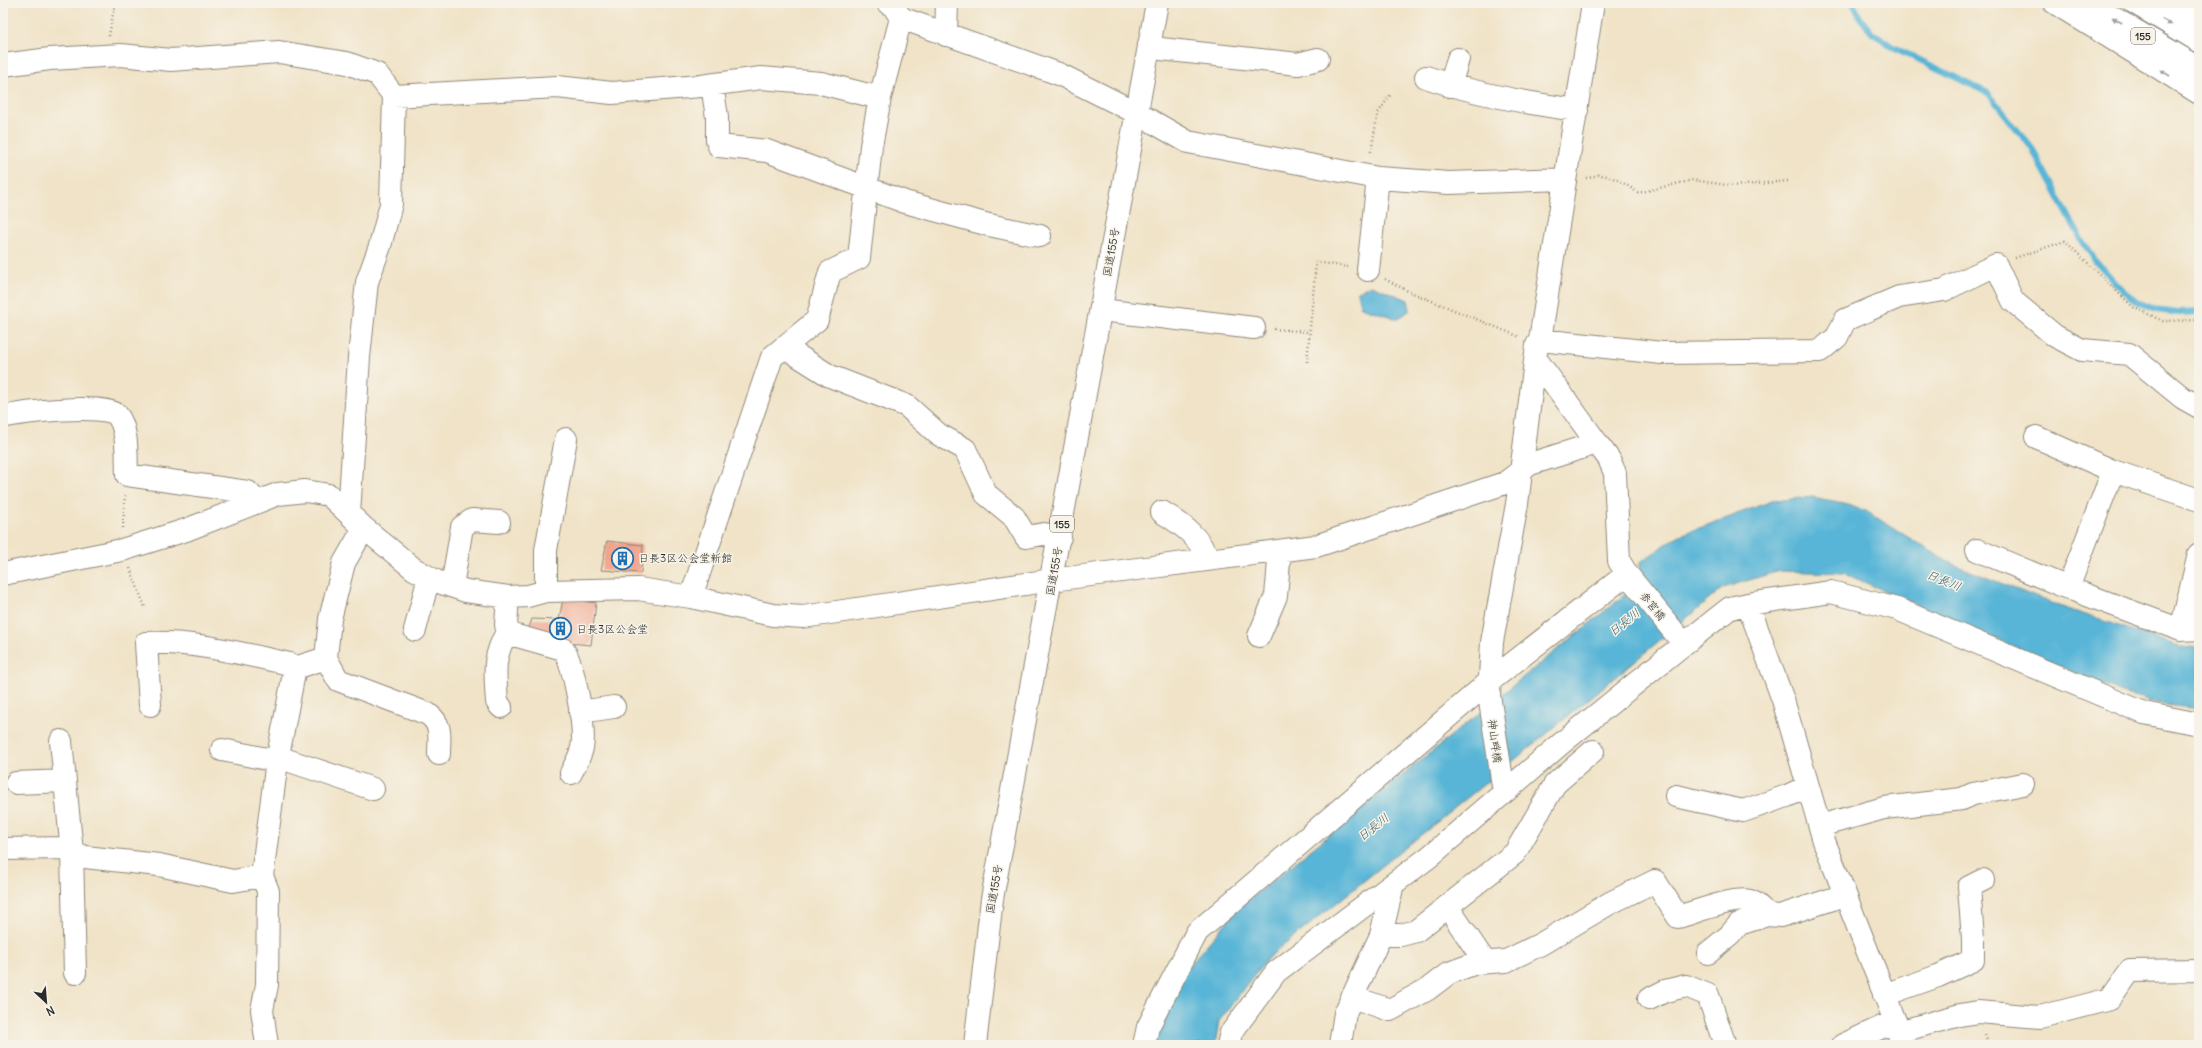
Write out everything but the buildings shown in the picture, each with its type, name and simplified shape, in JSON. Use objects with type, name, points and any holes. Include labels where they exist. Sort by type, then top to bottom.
[{"type":"main road","points":[[946,35],[949,8],[947,3]]},
{"type":"main road","name":"国道155号","points":[[975,1045],[992,899],[1060,537],[1157,3]]},
{"type":"main road","name":"神山畔橋","points":[[1503,790],[1489,688],[1492,642],[1517,504],[1520,472],[1538,348],[1593,3]]},
{"type":"main road","points":[[2054,3],[2199,93]]},
{"type":"main road","name":"155","points":[[2088,3],[2199,68]]},
{"type":"main road","name":"155","points":[[2135,3],[2199,41]]},
{"type":"main road","points":[[2165,3],[2199,22]]},
{"type":"main road","points":[[691,597],[772,357],[817,320],[830,272],[859,258],[865,187],[895,10],[946,35],[1059,74],[1137,113],[1188,142],[1372,177],[1449,183],[1565,178]]},
{"type":"main road","points":[[1149,46],[1161,49],[1298,64],[1318,59]]},
{"type":"main road","points":[[3,65],[121,55],[171,60],[279,52],[347,63],[377,74],[394,96],[391,204],[380,246],[367,282],[360,357],[356,521],[330,619],[326,658],[332,665],[338,680],[428,714],[437,721],[439,730],[439,754]]},
{"type":"main road","points":[[1450,86],[1458,59]]},
{"type":"main road","points":[[1426,77],[1450,86],[1515,102],[1577,110]]},
{"type":"main road","points":[[394,96],[557,87],[612,93],[712,85],[761,78],[821,83],[880,98]]},
{"type":"main road","points":[[712,85],[717,117],[716,140],[719,146],[767,151],[905,202],[989,225],[1040,236]]},
{"type":"main road","points":[[1368,270],[1372,177]]},
{"type":"main road","points":[[1538,348],[1662,353],[1820,351],[1837,337],[1845,320],[1899,297],[1944,290],[1996,265],[2013,301],[2055,336],[2082,350],[2129,354],[2183,398],[2199,407]]},
{"type":"main road","points":[[1101,310],[1254,328]]},
{"type":"main road","points":[[784,347],[830,376],[907,406],[938,434],[965,449],[986,494],[1014,517],[1026,537],[1044,534],[1060,537]]},
{"type":"main road","name":"参宮橋","points":[[1538,348],[1597,443],[1609,459],[1615,473],[1619,560],[1627,574],[1681,641]]},
{"type":"main road","points":[[3,416],[32,412],[97,408],[111,410],[117,416],[122,426],[127,475],[248,492],[257,502]]},
{"type":"main road","points":[[2036,437],[2113,471],[2199,500]]},
{"type":"main road","points":[[546,591],[546,550],[566,439]]},
{"type":"main road","points":[[3,574],[122,550],[186,530],[278,494],[305,491],[329,494],[356,521],[414,569],[429,578],[466,591],[508,597],[528,596],[546,591],[638,589],[691,597],[773,615],[803,617],[1052,580],[1316,546],[1505,483],[1530,464],[1597,443]]},
{"type":"main road","points":[[2068,588],[2113,471]]},
{"type":"main road","points":[[1162,512],[1191,533],[1205,553],[1207,560]]},
{"type":"main road","points":[[452,586],[462,526],[472,520],[499,522]]},
{"type":"main road","points":[[1977,550],[2068,588],[2190,630],[2199,554]]},
{"type":"main road","points":[[1259,636],[1276,596],[1280,551]]},
{"type":"main road","points":[[1144,1045],[1148,1027],[1197,932],[1627,574]]},
{"type":"main road","points":[[415,630],[429,578]]},
{"type":"main road","points":[[1228,1045],[1231,1033],[1276,972],[1429,857],[1503,790],[1681,641],[1730,608],[1831,592],[1897,609],[2144,713],[2199,724]]},
{"type":"main road","points":[[508,597],[506,625],[510,634],[563,649],[571,661],[582,725],[582,746],[571,773]]},
{"type":"main road","points":[[1748,604],[1783,700],[1807,787],[1820,826],[1898,1033]]},
{"type":"main road","points":[[501,707],[497,702],[494,666],[499,646],[508,630]]},
{"type":"main road","points":[[150,705],[146,643],[172,642],[197,645],[290,664],[295,668]]},
{"type":"main road","points":[[295,668],[326,658]]},
{"type":"main road","points":[[267,1045],[262,1010],[267,985],[268,890],[262,876],[277,759],[295,668]]},
{"type":"main road","points":[[580,712],[614,707]]},
{"type":"main road","points":[[61,741],[72,852],[74,973]]},
{"type":"main road","points":[[222,750],[277,759],[373,789]]},
{"type":"main road","points":[[1381,935],[1401,935],[1416,931],[1515,853],[1555,784],[1592,751]]},
{"type":"main road","points":[[16,783],[65,781]]},
{"type":"main road","points":[[1820,826],[1884,808],[1962,799],[1973,794],[2023,784]]},
{"type":"main road","points":[[1676,796],[1743,810],[1807,787]]},
{"type":"main road","points":[[3,849],[63,848],[85,857],[159,865],[233,881],[262,876]]},
{"type":"main road","points":[[1884,995],[1938,976],[1973,960],[1969,887],[1983,880]]},
{"type":"main road","points":[[1352,998],[1390,1010],[1428,989],[1449,973],[1476,963],[1506,961],[1541,944],[1610,903],[1655,881],[1678,917],[1722,904],[1750,901],[1760,907],[1767,915]]},
{"type":"main road","points":[[1340,1045],[1346,1013],[1381,935],[1393,884]]},
{"type":"main road","points":[[1708,953],[1730,935],[1739,924],[1767,915],[1780,916],[1845,895]]},
{"type":"main road","points":[[1447,906],[1485,962]]},
{"type":"main road","points":[[1843,1045],[1898,1033],[1938,1020],[1978,1012],[2040,1017],[2110,999],[2130,971],[2199,970]]},
{"type":"main road","points":[[1649,999],[1665,991],[1686,986],[1708,995],[1725,1045]]},
{"type":"path","points":[[107,56],[115,3]]},
{"type":"path","points":[[1372,177],[1378,113],[1391,94]]},
{"type":"path","points":[[1565,178],[1608,177],[1626,184],[1638,193],[1694,180],[1733,186],[1788,181]]},
{"type":"path","points":[[1996,265],[2065,241],[2133,307],[2163,321],[2199,320]]},
{"type":"path","points":[[1307,362],[1308,332],[1316,262],[1368,270],[1410,292],[1507,330],[1538,348]]},
{"type":"path","points":[[1254,328],[1308,332]]},
{"type":"water","points":[[1371,285],[1408,300],[1410,310],[1398,319],[1361,307],[1357,292]]},
{"type":"water","name":"日長川","points":[[1812,497],[1838,502],[1866,511],[1948,562],[2053,604],[2181,647],[2199,649],[2199,709],[2166,705],[2122,693],[1843,573],[1779,571],[1723,588],[1538,741],[1268,958],[1219,1021],[1215,1045],[1155,1045],[1182,973],[1239,908],[1644,579],[1639,563],[1678,536],[1772,501]]},
{"type":"waterway","points":[[1853,3],[1861,19],[1872,33],[1893,47],[1988,93],[2031,147],[2081,239],[2095,260],[2123,291],[2138,302],[2156,310],[2179,313],[2199,312]]},
{"type":"place","name":"日長3区公会堂新館","points":[[623,558]]},
{"type":"place","name":"日長3区公会堂","points":[[561,629]]}]
